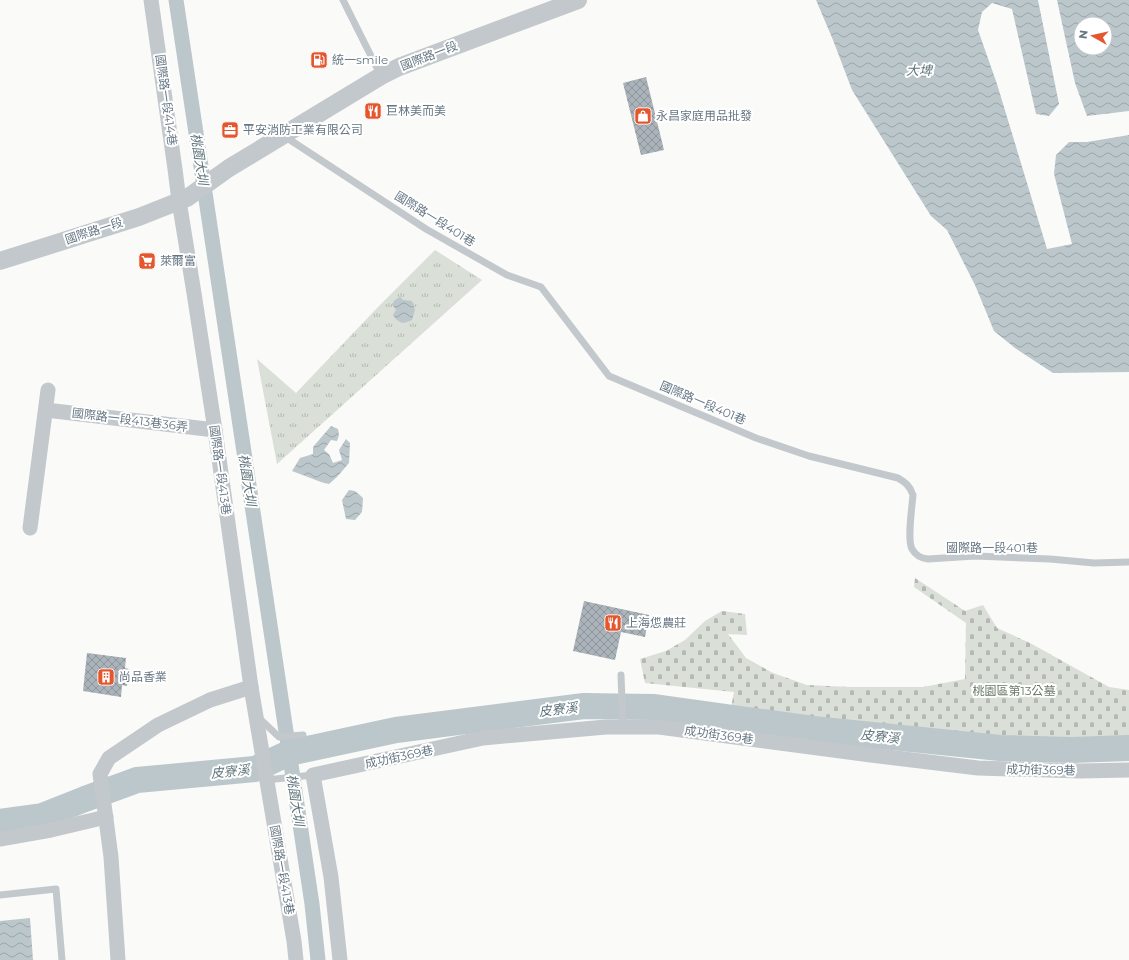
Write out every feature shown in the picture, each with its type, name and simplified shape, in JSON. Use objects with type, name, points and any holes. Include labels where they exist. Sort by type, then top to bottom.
[{"type":"street","name":"國際路一段414巷","points":[[151,0],[175,169],[183,199]]},
{"type":"street","name":"國際路一段","points":[[0,261],[139,217],[183,199],[229,168],[381,76],[399,67],[578,0]]},
{"type":"street","name":"國際路一段413巷","points":[[183,199],[194,293],[251,687],[296,960]]},
{"type":"street","points":[[30,528],[48,390]]},
{"type":"street","name":"國際路一段413巷36弄","points":[[46,410],[215,430]]},
{"type":"street","points":[[118,960],[110,857],[100,774],[109,758],[158,725],[210,700],[251,687]]},
{"type":"street","name":"成功街369巷","points":[[313,775],[483,738],[623,726],[659,727],[978,768],[1080,771],[1129,770]]},
{"type":"street","points":[[313,775],[331,877],[340,960]]},
{"type":"street","points":[[0,840],[51,830],[105,813]]},
{"type":"lane","points":[[343,0],[381,76]]},
{"type":"lane","name":"國際路一段401巷","points":[[283,135],[426,229],[507,275],[541,286],[609,376],[756,438],[808,456],[898,478],[907,483],[913,495],[910,536],[912,548],[917,555],[928,559],[975,556],[1050,559],[1094,563],[1129,562]]},
{"type":"lane","points":[[621,675],[623,726]]},
{"type":"lane","points":[[256,716],[279,737],[303,735]]},
{"type":"lane","points":[[266,780],[313,775]]},
{"type":"lane","points":[[0,895],[56,889],[62,960]]},
{"type":"green space","points":[[435,250],[482,280],[277,464],[257,359],[296,393]]},
{"type":"green space","name":"桃園區第13公墓","points":[[915,578],[965,611],[983,605],[997,628],[1030,643],[1109,687],[1129,690],[1129,739],[997,741],[761,714],[731,708],[734,692],[645,683],[640,659],[666,651],[685,640],[705,621],[722,611],[745,614],[747,635],[728,634],[746,658],[773,673],[807,685],[850,687],[923,687],[965,679],[966,623],[914,587]]},
{"type":"water","name":"大埤","points":[[816,0],[1038,0],[1059,104],[1049,116],[1036,114],[1012,9],[992,3],[982,12],[978,30],[997,84],[1047,249],[1072,244],[1054,174],[1056,155],[1069,142],[1087,142],[1129,135],[1129,372],[1053,373],[1015,348],[994,331],[975,285],[947,230],[931,216],[852,90]]},
{"type":"water","points":[[1057,0],[1129,0],[1129,111],[1087,116],[1075,83]]},
{"type":"water","points":[[400,297],[403,300],[412,301],[415,310],[412,320],[399,322],[393,315],[396,310],[392,304]]},
{"type":"water","points":[[331,426],[338,429],[339,435],[337,441],[331,440],[324,450],[329,454],[333,463],[342,460],[339,450],[346,439],[350,443],[349,463],[337,477],[329,484],[292,471],[300,458],[313,454],[313,447]]},
{"type":"water","points":[[349,490],[355,491],[363,498],[362,512],[355,520],[346,519],[342,500]]},
{"type":"water","points":[[30,918],[33,960],[0,960],[0,921]]},
{"type":"building","name":"永昌家庭用品批發","points":[[646,77],[664,150],[641,155],[623,83]]},
{"type":"building","name":"上海怹農莊","points":[[584,601],[649,615],[645,637],[621,632],[615,660],[573,651]]},
{"type":"building","name":"尚品香業","points":[[87,653],[126,658],[125,668],[129,669],[127,686],[122,685],[121,697],[83,691]]},
{"type":"waterway","name":"桃園大圳","points":[[176,0],[312,904],[318,960]]},
{"type":"waterway","name":"皮寮溪","points":[[0,822],[42,816],[137,780],[255,769],[289,753],[396,730],[584,706],[653,707],[813,729],[1000,748],[1072,750],[1129,748]]},
{"type":"place","name":"統一smile","points":[[319,60]]},
{"type":"place","name":"巨林美而美","points":[[373,111]]},
{"type":"place","name":"永昌家庭用品批發","points":[[643,116]]},
{"type":"place","name":"平安消防工業有限公司","points":[[230,130]]},
{"type":"place","name":"萊爾富","points":[[147,261]]},
{"type":"place","name":"上海怹農莊","points":[[613,623]]},
{"type":"place","name":"尚品香業","points":[[106,677]]}]
